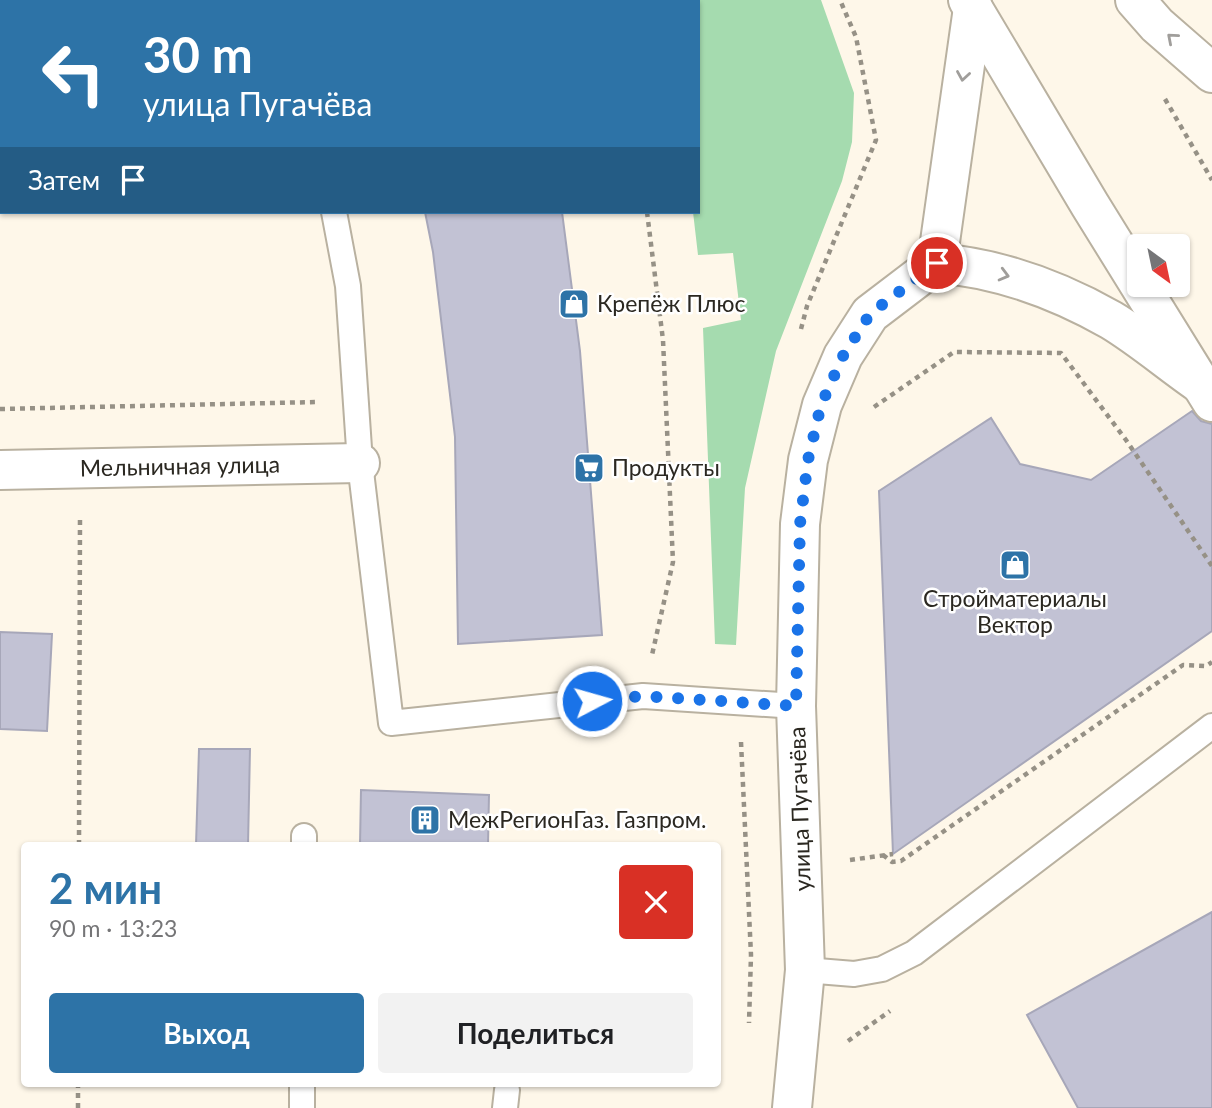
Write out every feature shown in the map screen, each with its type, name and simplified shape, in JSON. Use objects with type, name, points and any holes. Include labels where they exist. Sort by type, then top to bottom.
[{"type":"main road","points":[[1135,0],[1157,25],[1212,73]]},
{"type":"main road","points":[[971,4],[937,263],[969,266],[1029,282],[1111,320],[1205,393]]},
{"type":"main road","points":[[971,4],[1205,393]]},
{"type":"main road","name":"улица Пугачёва","points":[[792,1108],[805,970],[796,706],[800,524],[808,460],[821,405],[843,356],[870,314],[937,263]]},
{"type":"main road","name":"Мельничная улица","points":[[0,470],[360,463]]},
{"type":"lane","points":[[334,214],[348,286],[360,463],[391,723],[643,696],[796,706]]},
{"type":"lane","points":[[805,970],[854,974],[882,970],[915,953],[1212,726]]},
{"type":"lane","points":[[302,1087],[302,1108]]},
{"type":"path","points":[[643,696],[673,562],[663,340],[647,214]]},
{"type":"path","points":[[870,410],[954,352],[1061,353],[1126,440],[1212,566]]},
{"type":"path","points":[[0,409],[242,402],[356,402]]},
{"type":"path","points":[[79,842],[80,469]]},
{"type":"path","points":[[883,855],[891,862],[901,861],[1183,665],[1206,666],[1212,662]]},
{"type":"path","points":[[742,702],[741,769],[751,955],[749,1025]]},
{"type":"path","points":[[849,847],[850,872]]},
{"type":"path","points":[[850,860],[893,854]]},
{"type":"path","points":[[848,1041],[854,974]]},
{"type":"path","points":[[78,1087],[78,1108]]},
{"type":"green space","points":[[700,0],[821,0],[854,93],[852,142],[842,181],[776,351],[745,488],[736,645],[715,644],[703,328],[741,320],[733,253],[698,255],[693,214],[700,214]]},
{"type":"building","points":[[425,214],[562,214],[580,351],[602,635],[458,644],[455,437],[433,252]]},
{"type":"building","name":"Стройматериалы Вектор","points":[[1192,411],[1201,421],[1212,424],[1212,631],[893,854],[879,491],[991,418],[1020,464],[1091,480]]},
{"type":"building","points":[[0,632],[52,634],[47,731],[0,729]]},
{"type":"building","points":[[199,749],[250,749],[248,842],[196,842]]},
{"type":"building","name":"МежРегионГаз. Газпром.","points":[[361,790],[489,795],[488,842],[360,842]]},
{"type":"building","points":[[1212,912],[1212,1108],[1078,1108],[1027,1015]]},
{"type":"place","name":"Крепёж Плюс","points":[[574,304]]},
{"type":"place","name":"Продукты","points":[[589,468]]},
{"type":"place","name":"Стройматериалы Вектор","points":[[1015,565]]},
{"type":"place","name":"МежРегионГаз. Газпром.","points":[[425,820]]},
{"type":"route","points":[[592,701],[643,696],[796,706],[800,524],[808,460],[821,405],[843,356],[870,314],[937,263]]}]
